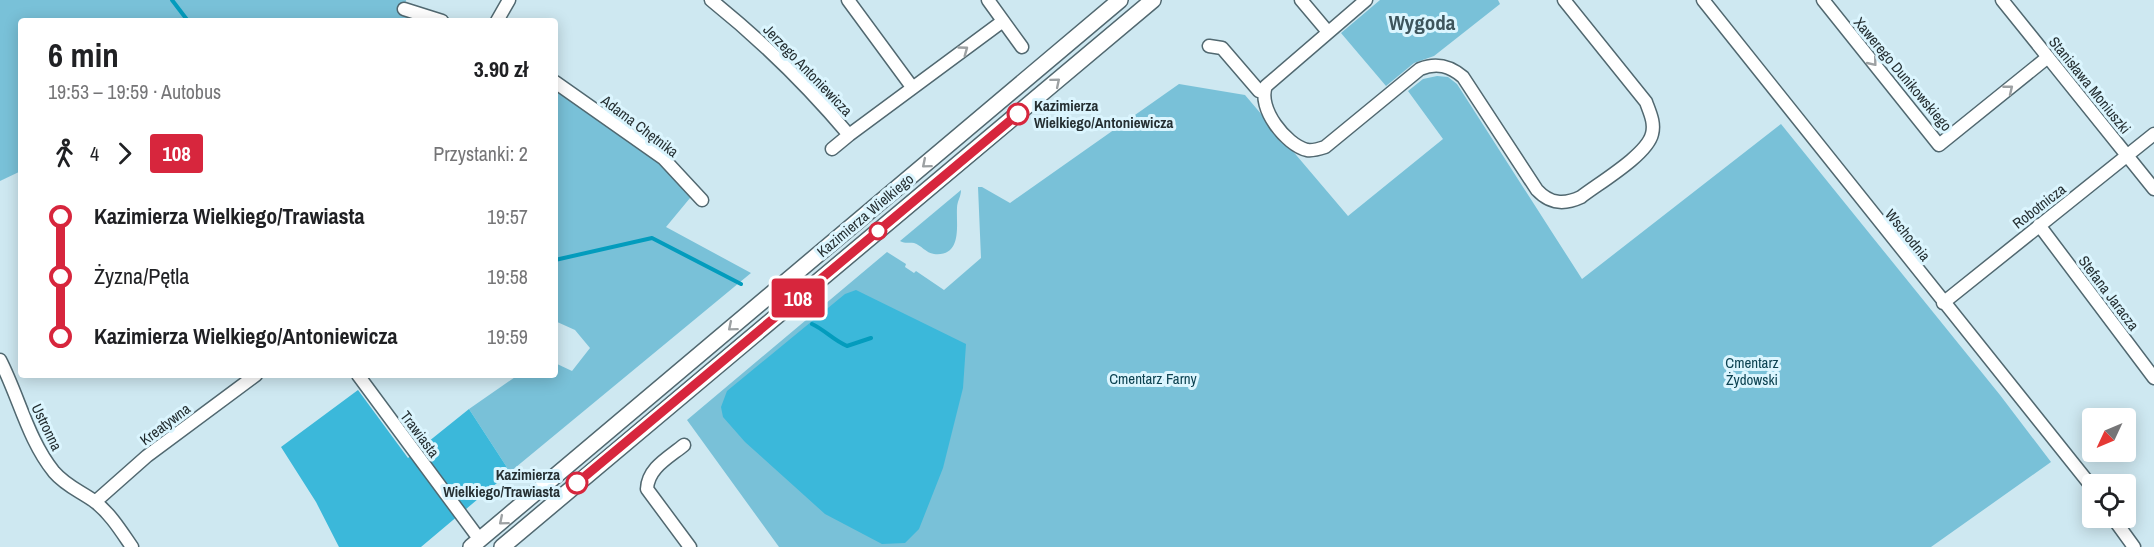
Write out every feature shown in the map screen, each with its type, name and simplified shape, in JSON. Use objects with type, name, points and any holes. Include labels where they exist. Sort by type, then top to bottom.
[{"type":"main road","name":"Kazimierza Wielkiego","points":[[476,543],[1120,0]]},
{"type":"main road","name":"Kazimierza Wielkiego","points":[[502,547],[1154,0]]},
{"type":"main road","points":[[873,208],[882,227]]},
{"type":"main road","points":[[593,445],[600,444],[605,448],[607,455],[605,460]]},
{"type":"street","points":[[499,18],[509,0]]},
{"type":"street","name":"Jerzego Antoniewicza","points":[[711,0],[745,27],[784,64],[849,135],[1003,21]]},
{"type":"street","points":[[848,0],[912,87]]},
{"type":"street","points":[[988,0],[1022,46]]},
{"type":"street","points":[[1301,0],[1328,32]]},
{"type":"street","points":[[1366,0],[1271,80],[1264,92],[1264,103],[1275,123],[1298,147],[1309,151],[1325,147],[1420,69],[1434,65],[1448,67],[1463,77],[1537,190],[1550,201],[1561,203],[1581,197],[1640,154],[1650,142],[1653,123],[1646,102],[1564,0]]},
{"type":"street","name":"Wschodnia","points":[[1703,0],[2082,476]]},
{"type":"street","name":"Xawerego Dunikowskiego","points":[[1823,0],[1938,144],[2048,57]]},
{"type":"street","name":"Stanisława Moniuszki","points":[[2002,0],[2154,189]]},
{"type":"street","points":[[404,9],[432,18]]},
{"type":"street","points":[[1209,46],[1222,48],[1259,91],[1264,92]]},
{"type":"street","name":"Adama Chętnika","points":[[558,84],[663,158],[702,200]]},
{"type":"street","name":"Robotnicza","points":[[1944,303],[2154,134]]},
{"type":"street","points":[[832,149],[849,135]]},
{"type":"street","name":"Stefana Jaracza","points":[[2039,225],[2154,378]]},
{"type":"street","name":"Ustronna","points":[[0,360],[39,450],[54,472],[69,487],[95,502],[115,521],[132,547]]},
{"type":"street","name":"Kreatywna","points":[[95,502],[147,456],[252,378]]},
{"type":"street","name":"Trawiasta","points":[[360,378],[476,543]]},
{"type":"street","points":[[684,445],[651,471],[647,489],[690,547]]},
{"type":"street","points":[[2120,528],[2134,547]]},
{"type":"green space","points":[[0,0],[406,0],[405,9],[433,18],[18,18],[18,172],[0,181]]},
{"type":"green space","points":[[1380,0],[1498,0],[1500,4],[1434,56],[1414,63],[1386,86],[1341,33]]},
{"type":"green space","points":[[1437,76],[1448,77],[1457,84],[1582,279],[1781,124],[2000,395],[2051,462],[1931,547],[779,547],[687,420],[887,252],[906,264],[905,267],[914,273],[916,271],[944,290],[981,258],[978,187],[1010,203],[1179,84],[1245,95],[1348,216],[1443,139],[1408,91],[1423,79]]},
{"type":"green space","points":[[558,85],[663,158],[695,192],[666,227],[751,273],[510,472],[469,409],[514,378],[558,378],[558,364],[572,371],[590,348],[575,330],[558,322]]},
{"type":"green space","points":[[961,190],[957,206],[956,238],[950,250],[943,254],[934,254],[914,243],[900,241]]},
{"type":"shaded area","points":[[856,290],[966,344],[963,388],[943,468],[919,529],[905,543],[882,544],[825,514],[745,442],[723,417],[721,407],[727,391],[845,294]]},
{"type":"shaded area","points":[[358,390],[408,458],[469,409],[510,472],[421,547],[339,547],[316,502],[281,447]]},
{"type":"waterway","points":[[172,0],[186,18]]},
{"type":"waterway","points":[[558,259],[652,238],[741,284]]},
{"type":"waterway","points":[[812,324],[847,346],[871,338]]},
{"type":"bus line","name":"108","points":[[577,483],[1018,114]]},
{"type":"place","name":"Kazimierza Wielkiego/Antoniewicza","points":[[1018,114]]},
{"type":"place","name":"Kazimierza Wielkiego/Trawiasta","points":[[577,483]]},
{"type":"district","name":"Wygoda","points":[[1422,22]]},
{"type":"park label","name":"Cmentarz Żydowski","points":[[1752,370]]},
{"type":"park label","name":"Cmentarz Farny","points":[[1153,378]]}]
